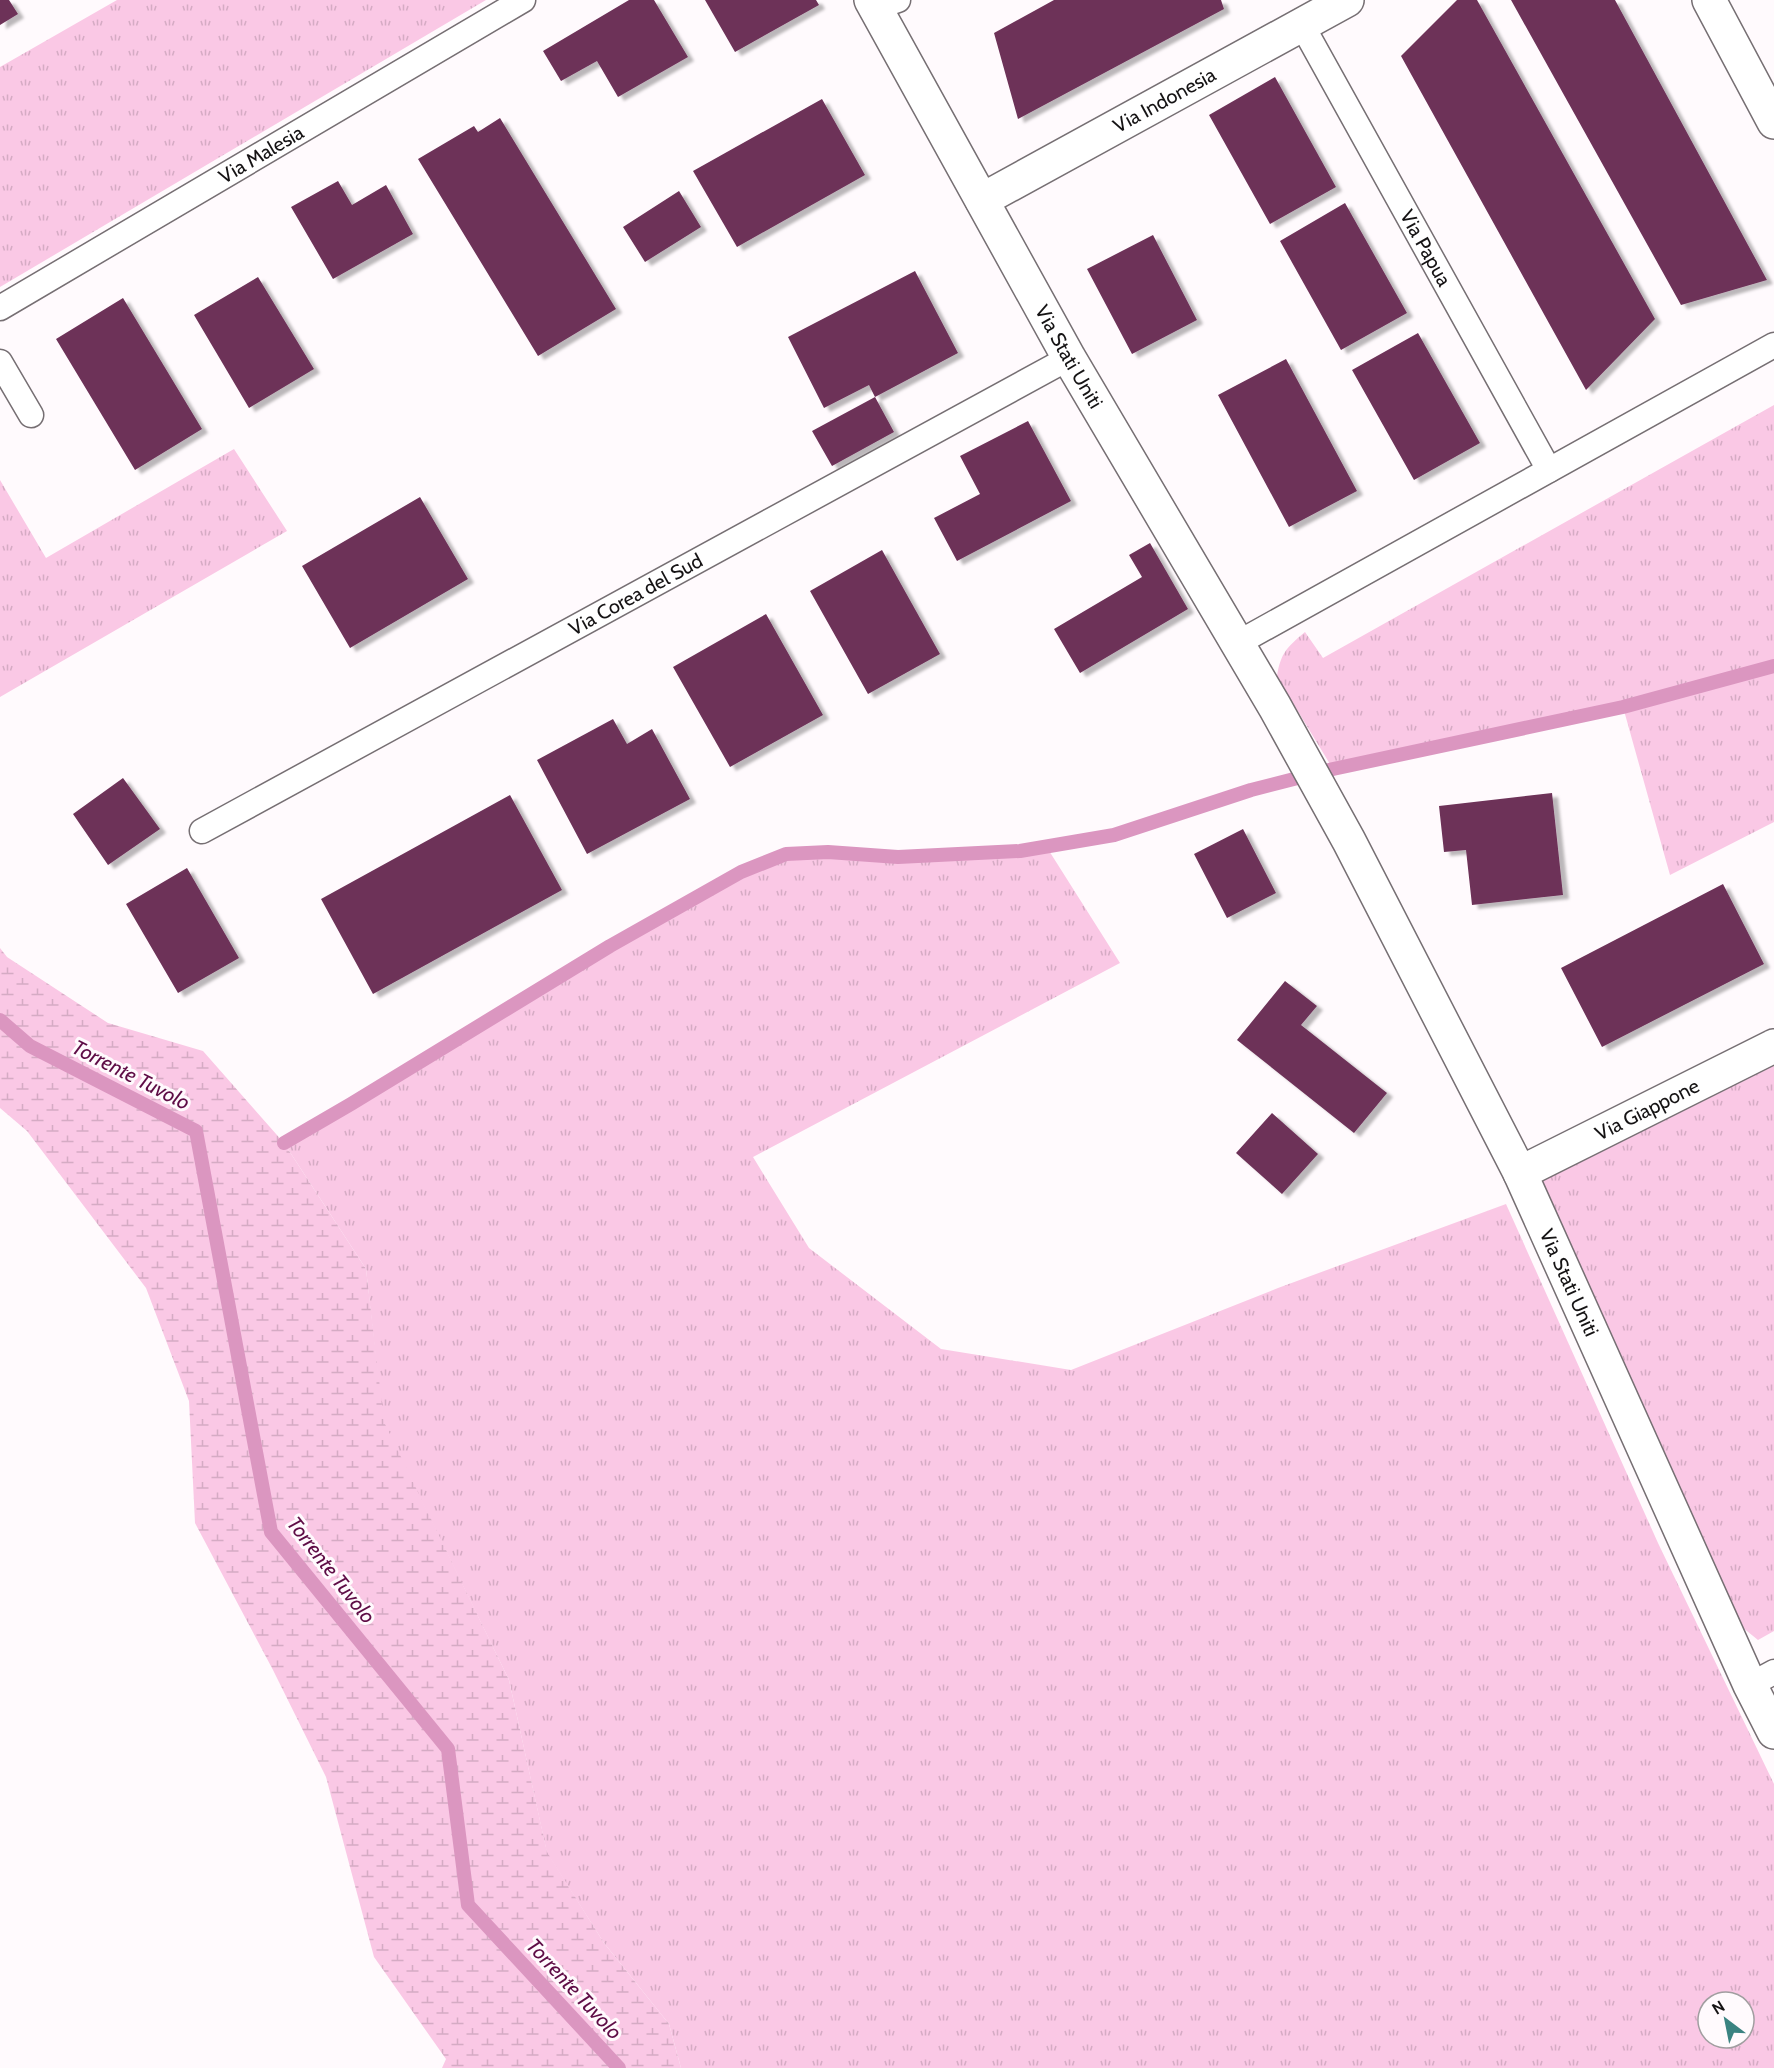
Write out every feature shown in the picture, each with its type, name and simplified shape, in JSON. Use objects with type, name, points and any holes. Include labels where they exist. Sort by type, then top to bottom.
[{"type":"street","name":"Via Indonesia","points":[[982,200],[1347,0]]},
{"type":"street","points":[[1709,0],[1774,122]]},
{"type":"street","name":"Via Stati Uniti","points":[[881,3],[982,200],[1069,358],[1238,643],[1349,841],[1520,1173],[1762,1679],[1774,1732]]},
{"type":"street","name":"Via Giappone","points":[[1520,1173],[1774,1046]]},
{"type":"lane","name":"Via Malesia","points":[[0,308],[523,0]]},
{"type":"lane","name":"Via Papua","points":[[1302,25],[1549,470]]},
{"type":"lane","points":[[1238,643],[1774,345]]},
{"type":"lane","name":"Via Corea del Sud","points":[[202,831],[1069,358]]},
{"type":"lane","points":[[0,362],[31,416]]},
{"type":"green space","points":[[117,0],[486,0],[0,287],[0,67]]},
{"type":"green space","points":[[1774,405],[1774,822],[1670,875],[1623,707],[1333,769],[1277,677],[1285,652],[1305,632],[1323,658]]},
{"type":"green space","points":[[234,449],[287,531],[0,697],[0,480],[46,558]]},
{"type":"green space","points":[[1046,846],[1120,963],[753,1157],[809,1248],[941,1349],[1071,1370],[1278,1288],[1506,1204],[1658,1543],[1774,1784],[1774,2068],[681,2068],[669,2024],[604,1943],[547,1853],[509,1680],[383,1422],[366,1269],[284,1143],[610,946],[741,872],[786,854],[828,852],[898,857],[1020,851]]},
{"type":"green space","points":[[0,948],[7,957],[108,1023],[203,1051],[284,1143],[366,1269],[384,1422],[509,1680],[547,1852],[604,1943],[669,2024],[681,2068],[442,2068],[446,2059],[374,1957],[326,1777],[273,1670],[195,1523],[189,1401],[146,1288],[27,1131],[0,1108]]},
{"type":"green space","points":[[1774,1064],[1774,1631],[1758,1640],[1737,1623],[1540,1188],[1543,1173]]},
{"type":"building","points":[[0,0],[9,0],[18,14],[0,25]]},
{"type":"building","points":[[629,0],[654,0],[688,57],[618,97],[597,61],[561,81],[543,51]]},
{"type":"building","points":[[705,0],[816,0],[819,5],[735,52]]},
{"type":"building","points":[[1054,0],[1221,0],[1224,9],[1018,119],[994,33]]},
{"type":"building","points":[[1457,0],[1477,0],[1655,319],[1586,390],[1401,56]]},
{"type":"building","points":[[1511,0],[1615,0],[1767,280],[1681,305]]},
{"type":"building","points":[[1275,77],[1336,187],[1270,224],[1209,115]]},
{"type":"building","points":[[822,99],[865,175],[737,247],[693,171]]},
{"type":"building","points":[[500,118],[616,309],[538,356],[418,159],[474,126],[478,132]]},
{"type":"building","points":[[338,181],[352,205],[386,185],[413,234],[333,279],[291,207]]},
{"type":"building","points":[[679,191],[701,227],[645,262],[623,227]]},
{"type":"building","points":[[1345,203],[1407,313],[1341,350],[1280,241]]},
{"type":"building","points":[[1153,235],[1197,320],[1132,354],[1087,269]]},
{"type":"building","points":[[915,271],[958,353],[875,397],[869,385],[824,408],[788,337]]},
{"type":"building","points":[[258,277],[314,369],[249,408],[194,315]]},
{"type":"building","points":[[123,298],[202,429],[135,470],[56,339]]},
{"type":"building","points":[[1418,333],[1480,443],[1414,480],[1352,370]]},
{"type":"building","points":[[1286,359],[1357,491],[1289,527],[1218,395]]},
{"type":"building","points":[[875,397],[894,432],[832,466],[812,431]]},
{"type":"building","points":[[1028,421],[1071,501],[957,561],[934,518],[980,494],[960,456]]},
{"type":"building","points":[[420,497],[468,579],[350,648],[302,566]]},
{"type":"building","points":[[1150,543],[1188,609],[1080,673],[1054,629],[1142,577],[1129,555]]},
{"type":"building","points":[[882,550],[940,654],[868,694],[810,591]]},
{"type":"building","points":[[766,614],[823,715],[730,767],[673,667]]},
{"type":"building","points":[[613,719],[627,744],[652,729],[690,799],[587,854],[537,760]]},
{"type":"building","points":[[123,778],[160,829],[108,865],[73,814]]},
{"type":"building","points":[[1552,793],[1563,895],[1472,905],[1466,850],[1444,852],[1439,806]]},
{"type":"building","points":[[510,795],[562,890],[373,994],[321,899]]},
{"type":"building","points":[[1243,829],[1276,893],[1227,918],[1194,854]]},
{"type":"building","points":[[187,868],[239,958],[178,993],[126,904]]},
{"type":"building","points":[[1723,884],[1764,964],[1602,1047],[1561,968]]},
{"type":"building","points":[[1285,981],[1317,1006],[1301,1025],[1387,1093],[1354,1133],[1237,1040]]},
{"type":"building","points":[[1272,1113],[1318,1154],[1282,1194],[1236,1153]]},
{"type":"waterway","points":[[284,1143],[610,946],[741,872],[786,854],[828,852],[898,857],[1020,851],[1114,835],[1251,790],[1333,769],[1623,707],[1774,666]]},
{"type":"waterway","name":"Torrente Tuvolo","points":[[0,1020],[30,1046],[196,1131],[271,1532],[448,1749],[468,1905],[619,2068]]}]
